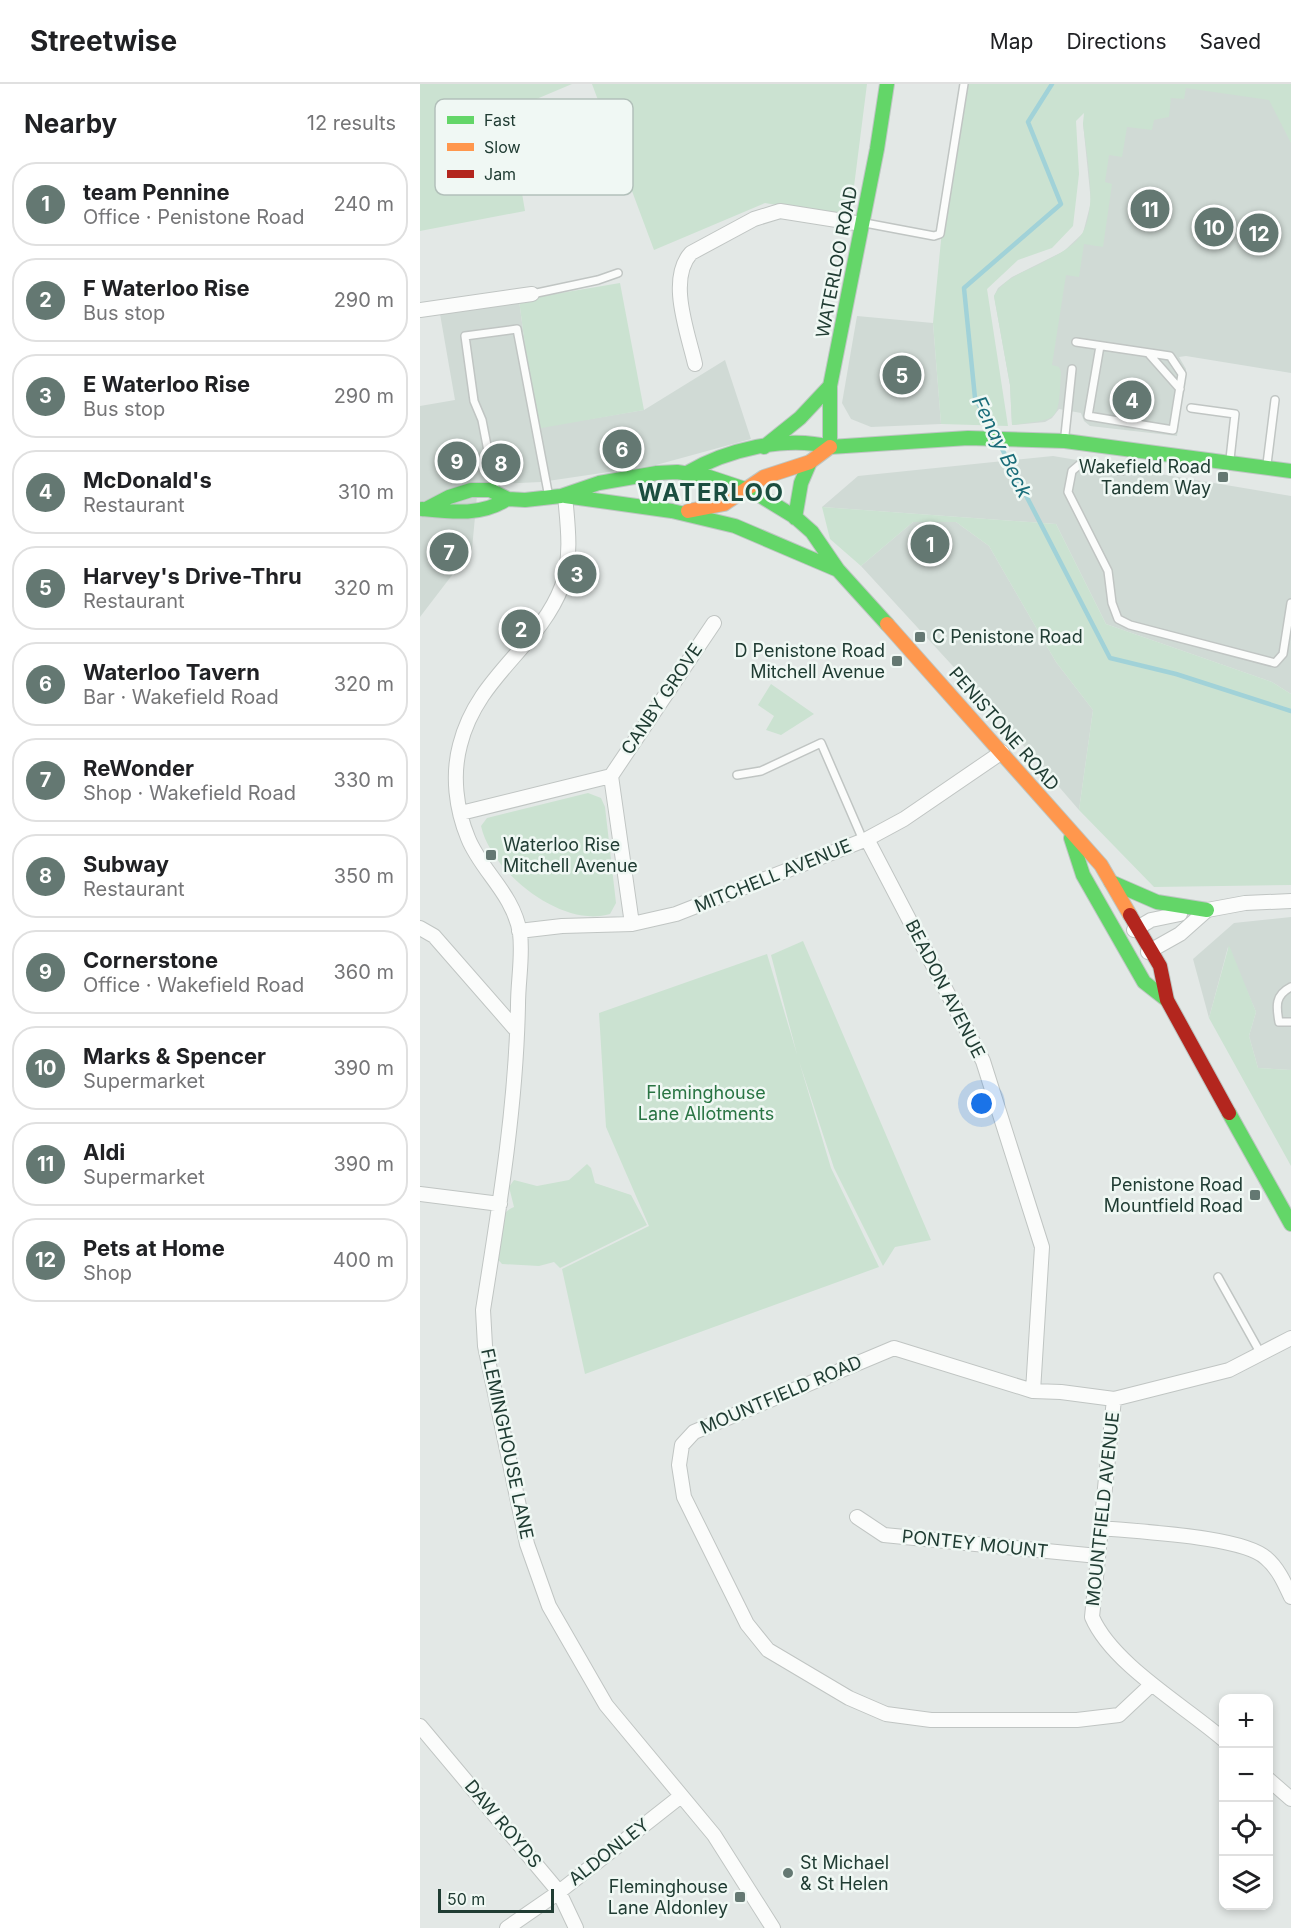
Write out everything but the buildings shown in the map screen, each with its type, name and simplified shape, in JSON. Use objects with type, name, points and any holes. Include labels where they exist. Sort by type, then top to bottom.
[{"type":"main road","name":"WATERLOO ROAD","points":[[830,447],[828,426],[830,386],[887,84]]},
{"type":"main road","points":[[762,449],[800,418],[830,386]]},
{"type":"main road","points":[[740,512],[700,503],[690,492],[687,473],[704,463],[729,455],[809,442],[830,447],[968,438],[1065,441],[1230,461],[1291,471]]},
{"type":"main road","points":[[672,511],[724,504],[745,488],[782,470],[810,462],[830,447]]},
{"type":"main road","points":[[795,518],[801,483],[810,462]]},
{"type":"main road","name":"PENISTONE ROAD","points":[[565,496],[602,482],[687,473],[745,488],[795,518],[831,554],[838,570],[1002,752],[1069,832],[1101,865],[1139,927],[1163,973],[1167,1000],[1291,1224]]},
{"type":"main road","points":[[424,509],[454,494],[489,490],[501,499],[565,496]]},
{"type":"main road","name":"PENISTONE ROAD","points":[[565,496],[672,511],[735,526],[838,570]]},
{"type":"main road","points":[[424,509],[458,513],[494,508],[501,499]]},
{"type":"main road","points":[[762,522],[794,543],[814,560]]},
{"type":"main road","name":"PENISTONE ROAD","points":[[1069,832],[1083,875],[1131,960],[1144,982],[1167,1000]]},
{"type":"main road","points":[[1111,882],[1145,900],[1166,907],[1207,910]]},
{"type":"street","points":[[695,364],[681,296],[680,273],[684,261],[691,253],[754,219],[780,211],[862,223]]},
{"type":"street","points":[[420,310],[532,294]]},
{"type":"street","name":"FLEMINGHOUSE LANE","points":[[565,496],[569,536],[561,587],[543,621],[486,687],[470,715],[460,745],[456,772],[456,793],[468,839],[501,888],[519,931],[522,959],[515,1091],[483,1310],[485,1346],[527,1544],[549,1606],[606,1705],[714,1835],[773,1928]]},
{"type":"street","name":"CANBY GROVE","points":[[611,776],[714,623]]},
{"type":"street","name":"MITCHELL AVENUE","points":[[519,931],[562,926],[632,924],[676,914],[865,839],[904,819],[1002,752]]},
{"type":"street","points":[[461,813],[611,776],[632,924]]},
{"type":"street","name":"BEADON AVENUE","points":[[865,839],[983,1061],[1042,1247],[1033,1391]]},
{"type":"street","points":[[1119,939],[1161,917],[1245,903],[1291,901]]},
{"type":"street","points":[[1131,960],[1180,934],[1207,910]]},
{"type":"street","points":[[420,928],[434,936],[517,1031]]},
{"type":"street","points":[[420,1194],[500,1204]]},
{"type":"street","name":"MOUNTFIELD ROAD","points":[[1152,1684],[1119,1715],[1077,1720],[931,1720],[886,1714],[849,1698],[768,1650],[747,1624],[684,1497],[678,1465],[682,1445],[694,1432],[894,1348],[1033,1391],[1114,1399],[1229,1370],[1291,1338]]},
{"type":"street","name":"MOUNTFIELD AVENUE","points":[[1114,1399],[1092,1617],[1100,1635],[1152,1684],[1219,1736]]},
{"type":"street","name":"PONTEY MOUNT","points":[[857,1517],[884,1535],[1098,1556]]},
{"type":"street","points":[[1102,1528],[1236,1544],[1266,1557],[1285,1582],[1291,1597]]},
{"type":"street","name":"DAW ROYDS","points":[[420,1726],[559,1892],[576,1928]]},
{"type":"street","points":[[1273,1783],[1291,1799]]},
{"type":"street","name":"ALDONLEY","points":[[507,1928],[559,1892],[681,1796]]},
{"type":"lane","points":[[862,223],[934,236],[940,234],[964,84]]},
{"type":"lane","points":[[532,294],[597,280],[618,273]]},
{"type":"lane","points":[[501,499],[482,420],[474,401],[465,336],[517,329],[549,498]]},
{"type":"lane","points":[[1076,342],[1170,356],[1182,374],[1173,430],[1088,416],[1100,346]]},
{"type":"lane","points":[[1149,354],[1180,389]]},
{"type":"lane","points":[[1065,441],[1072,369]]},
{"type":"lane","points":[[1266,466],[1275,400]]},
{"type":"lane","points":[[1191,408],[1235,414],[1230,461]]},
{"type":"lane","points":[[1122,471],[1079,465],[1072,471],[1068,492],[1108,572],[1112,603],[1118,619],[1130,625],[1275,663],[1283,654],[1291,603]]},
{"type":"lane","points":[[737,775],[761,771],[821,743],[865,839]]},
{"type":"lane","points":[[1291,987],[1282,992],[1276,1002],[1279,1022],[1291,1022]]},
{"type":"lane","points":[[1218,1277],[1261,1354]]},
{"type":"shaded area","points":[[1149,84],[1263,84],[1291,142],[1291,373],[1186,356],[1179,357],[1186,369],[1177,436],[1090,426],[1084,421],[1081,413],[1059,409],[1052,418],[1045,422],[1012,425],[1010,385],[994,296],[998,288],[1012,277],[1064,251],[1083,233],[1091,202],[1083,123]]},
{"type":"shaded area","points":[[519,300],[536,428],[644,410],[725,360],[751,439],[656,465],[541,482],[478,485],[472,549],[420,617],[420,406],[455,400],[440,314]]},
{"type":"shaded area","points":[[857,316],[933,323],[941,424],[871,427],[851,419],[842,403]]},
{"type":"shaded area","points":[[1053,456],[1291,496],[1291,694],[1272,682],[1106,624],[1056,524],[822,507],[858,476]]},
{"type":"shaded area","points":[[913,522],[956,522],[989,546],[1056,662],[1093,710],[1079,810],[984,700],[861,566]]},
{"type":"shaded area","points":[[1291,917],[1291,1070],[1258,1068],[1249,1036],[1256,1012],[1228,947],[1209,1018],[1193,959],[1234,923]]},
{"type":"green space","points":[[420,84],[572,84],[536,99],[435,99],[435,195],[522,195],[525,211],[420,231]]},
{"type":"green space","points":[[592,84],[867,84],[850,218],[765,203],[654,250],[633,194],[633,99],[598,99]]},
{"type":"green space","points":[[966,84],[1291,84],[1291,143],[1269,100],[1186,88],[1184,99],[1171,98],[1169,117],[1154,120],[1152,130],[1127,127],[1122,157],[1109,155],[1105,182],[1112,184],[1103,247],[1084,244],[1079,277],[1066,275],[1052,365],[1059,367],[1061,372],[1059,401],[1057,410],[1048,419],[1012,425],[1010,385],[994,296],[1013,277],[1069,247],[1083,232],[1090,208],[1084,113],[1076,121],[1079,174],[1073,226],[1052,248],[1018,260],[987,289],[1008,426],[941,424],[933,323],[942,230]]},
{"type":"green space","points":[[620,283],[644,410],[536,429],[519,300]]},
{"type":"green space","points":[[822,507],[1056,524],[1106,624],[1272,682],[1291,694],[1291,885],[1154,887],[1079,810],[1093,710],[1056,662],[989,546],[956,522],[913,522],[861,566],[830,539]]},
{"type":"green space","points":[[771,684],[814,714],[781,735],[766,730],[774,716],[758,705]]},
{"type":"green space","points":[[588,793],[601,798],[605,807],[616,903],[610,914],[591,916],[571,913],[531,893],[499,861],[487,844],[481,826],[487,818]]},
{"type":"green space","points":[[803,941],[931,1240],[895,1247],[883,1266],[834,1168],[798,1058],[771,955]]},
{"type":"green space","points":[[1229,945],[1256,1012],[1249,1036],[1258,1068],[1291,1070],[1291,1166],[1209,1018]]},
{"type":"green space","name":"Fleminghouse Lane Allotments","points":[[767,954],[831,1168],[879,1267],[585,1374],[562,1269],[649,1226],[606,1127],[599,1013]]},
{"type":"green space","points":[[587,1164],[591,1168],[595,1183],[631,1195],[647,1225],[560,1268],[554,1262],[539,1266],[502,1264],[494,1255],[497,1234],[503,1215],[514,1207],[509,1187],[514,1180],[537,1186],[569,1180]]},
{"type":"waterway","name":"Fenay Beck","points":[[992,429],[975,398],[964,288],[1061,204],[1028,122],[1052,84]]},
{"type":"waterway","name":"Fenay Beck","points":[[1001,447],[1110,658],[1176,674],[1291,711]]},
{"type":"traffic: fast","points":[[830,447],[830,386],[877,149],[887,84]]},
{"type":"traffic: fast","points":[[764,447],[800,418],[830,386]]},
{"type":"traffic: fast","points":[[687,473],[738,452],[776,444],[795,443],[830,447],[968,438],[1065,441],[1291,471]]},
{"type":"traffic: fast","points":[[795,518],[801,483],[810,462]]},
{"type":"traffic: fast","points":[[428,508],[449,497],[471,490],[490,490],[508,499],[525,500],[561,496],[599,483],[657,473],[677,472],[709,477],[754,492],[795,517],[812,532],[838,570],[887,624]]},
{"type":"traffic: fast","points":[[565,496],[672,511],[735,526],[838,570]]},
{"type":"traffic: fast","points":[[422,509],[466,512],[487,508],[507,499]]},
{"type":"traffic: fast","points":[[1071,838],[1083,875],[1144,982],[1167,1000]]},
{"type":"traffic: fast","points":[[1111,882],[1157,902],[1207,910]]},
{"type":"traffic: fast","points":[[1229,1113],[1291,1224]]},
{"type":"traffic: slow","points":[[688,511],[724,504],[764,477],[810,462],[830,447]]},
{"type":"traffic: slow","points":[[887,624],[1101,865],[1130,915]]},
{"type":"traffic: jam","points":[[1130,915],[1160,966],[1167,1000],[1229,1113]]},
{"type":"place","name":"Aldi","points":[[1150,209]]},
{"type":"place","name":"Marks & Spencer","points":[[1214,227]]},
{"type":"place","name":"Pets at Home","points":[[1259,233]]},
{"type":"place","name":"Harvey's Drive-Thru","points":[[902,375]]},
{"type":"place","name":"McDonald's","points":[[1132,400]]},
{"type":"place","name":"Waterloo Tavern","points":[[622,449]]},
{"type":"place","name":"Cornerstone","points":[[457,461]]},
{"type":"place","name":"Subway","points":[[501,463]]},
{"type":"place","name":"Wakefield Road Tandem Way","points":[[1223,477]]},
{"type":"place","name":"team Pennine","points":[[930,544]]},
{"type":"place","name":"ReWonder","points":[[449,552]]},
{"type":"place","name":"E Waterloo Rise","points":[[577,574]]},
{"type":"place","name":"F Waterloo Rise","points":[[521,629]]},
{"type":"place","name":"C Penistone Road","points":[[920,637]]},
{"type":"place","name":"D Penistone Road Mitchell Avenue","points":[[897,661]]},
{"type":"place","name":"Waterloo Rise Mitchell Avenue","points":[[491,855]]},
{"type":"place","name":"Penistone Road Mountfield Road","points":[[1255,1195]]},
{"type":"place","name":"St Michael & St Helen","points":[[788,1873]]},
{"type":"place","name":"Fleminghouse Lane Aldonley","points":[[740,1897]]},
{"type":"district","name":"WATERLOO","points":[[711,493]]}]
